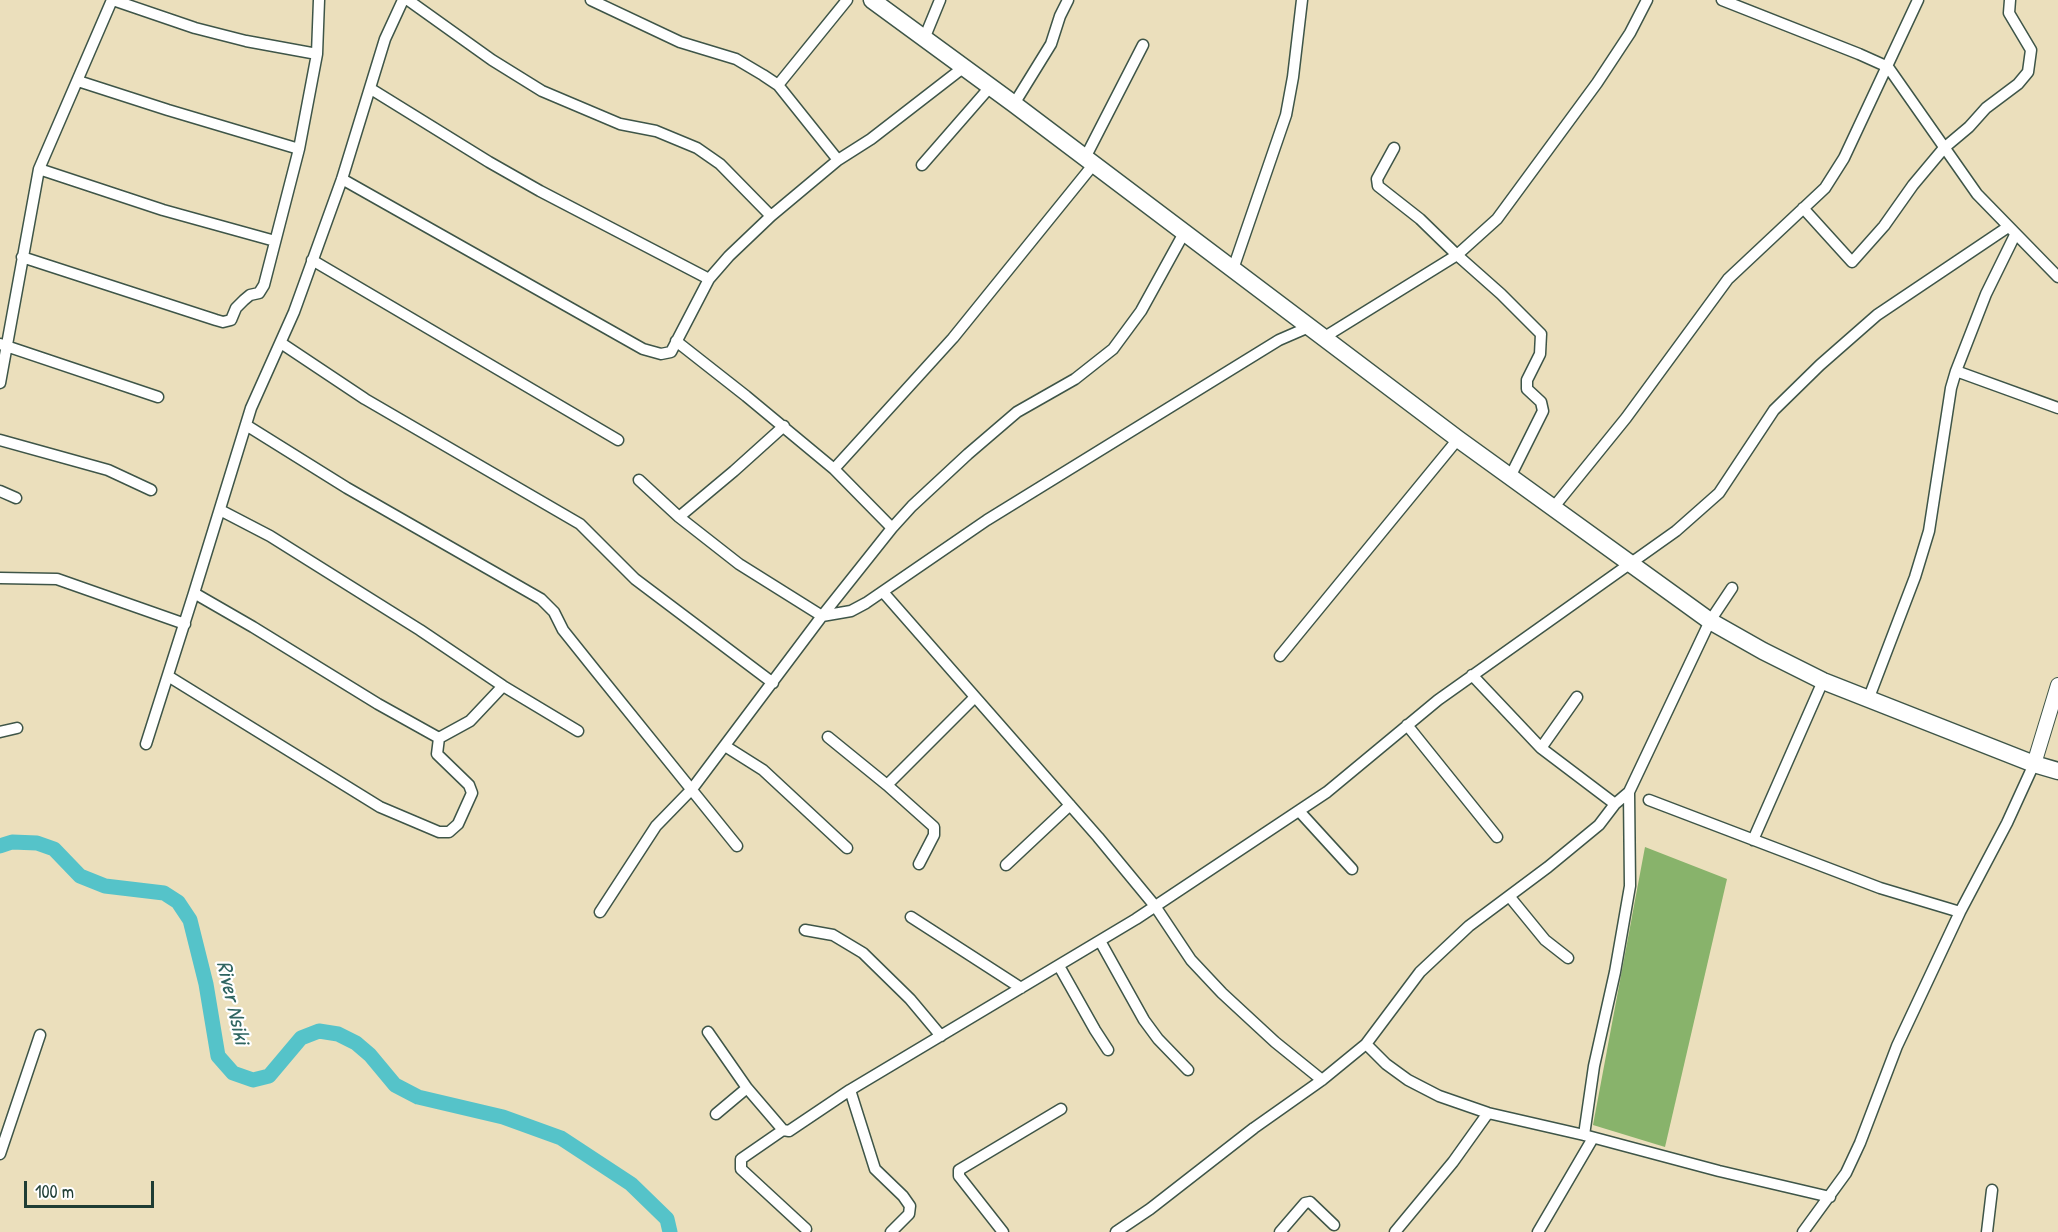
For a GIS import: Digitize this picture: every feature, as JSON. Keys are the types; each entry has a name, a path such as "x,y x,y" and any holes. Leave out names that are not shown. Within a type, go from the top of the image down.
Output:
{"main road":[{"path":"872,0 1014,104 1458,439 1710,621 1823,681 2034,764 2058,771"}],"street":[{"path":"0,383 4,345 39,169 113,0 195,28 236,39 317,54"},
{"path":"22,257 223,322 231,320 236,308 250,295 259,293 264,285 299,149 317,54 318,0"},
{"path":"146,744 251,408 281,343 312,260 342,179 386,39 403,0"},
{"path":"408,0 492,60 543,91 620,124 656,131 697,147 720,164 771,216"},
{"path":"591,0 680,42 736,59 778,85 838,160"},
{"path":"778,85 847,0"},
{"path":"924,39 940,0"},
{"path":"1014,104 1052,44 1060,16 1068,0"},
{"path":"1233,269 1286,115 1302,0"},
{"path":"1323,338 1457,255 1497,219 1597,83 1630,33 1647,0"},
{"path":"1722,0 1888,67 1977,194 2058,277"},
{"path":"1553,508 1626,418 1728,279 1825,188 1844,158 1918,0"},
{"path":"1803,208 1852,262 1884,226 1913,185 1944,148 1969,127 1986,108 2018,84 2028,72 2031,50 2009,13 2010,0"},
{"path":"834,469 953,338 1089,161 1143,45"},
{"path":"342,179 643,349 661,354 671,352 709,279 729,256 771,216 838,160 871,139 964,67"},
{"path":"78,81 168,111 299,149"},
{"path":"922,165 990,87"},
{"path":"371,89 540,191 709,279"},
{"path":"1394,148 1377,179 1378,186 1420,219 1502,294 1541,334 1540,354 1527,380 1527,389 1541,402 1543,411 1510,477"},
{"path":"39,169 163,210 275,242"},
{"path":"1868,700 1915,577 1929,531 1951,388 1956,371 2012,231"},
{"path":"708,1032 747,1088 783,1130 789,1131 850,1090 1059,966 1328,792 1407,725 1472,675 1676,531 1719,493 1774,410 1820,365 1877,315 2012,231"},
{"path":"600,912 656,825 692,789 822,616 892,528 944,476 1017,412 1075,379 1113,349 1141,310 1184,232"},
{"path":"312,260 618,440"},
{"path":"639,480 679,517 739,564 822,616 851,611 883,592 987,520 1279,340 1309,327"},
{"path":"676,341 784,426 834,469 892,528"},
{"path":"281,343 365,399 580,524 635,579 773,683"},
{"path":"4,345 158,397"},
{"path":"1956,371 2058,408"},
{"path":"246,425 347,488 541,599 554,612 563,630 737,846"},
{"path":"679,517 784,426"},
{"path":"1280,656 1458,439"},
{"path":"0,440 108,470 151,490"},
{"path":"0,491 16,498"},
{"path":"220,510 297,553 420,630 503,686 578,731"},
{"path":"0,578 57,579 185,624"},
{"path":"1116,1232 1322,1080 1366,1044 1420,972 1469,926 1574,848 1599,825 1629,792 1710,621 1732,588"},
{"path":"883,592 1070,805 1155,906 1191,960 1222,993 1275,1042 1322,1080"},
{"path":"194,594 439,738"},
{"path":"1472,675 1541,748 1616,804"},
{"path":"168,676 380,807 439,832 449,832 458,824 472,793 469,785 437,754 439,738"},
{"path":"1753,840 1823,681"},
{"path":"1805,1231 1846,1173 1860,1143 1896,1046 2034,764 2058,685"},
{"path":"439,738 470,721 503,686"},
{"path":"887,785 975,697"},
{"path":"1541,748 1577,697"},
{"path":"1407,725 1497,837"},
{"path":"0,732 17,728"},
{"path":"828,737 934,826 934,835 919,864"},
{"path":"725,746 763,770 847,848"},
{"path":"1538,1232 1589,1137 1594,1066 1615,972 1630,886 1629,792"},
{"path":"1649,800 1880,888 1960,912"},
{"path":"1006,865 1070,805"},
{"path":"1299,811 1352,869"},
{"path":"1509,896 1545,940 1568,958"},
{"path":"911,917 1021,988"},
{"path":"805,930 833,935 863,953 910,999 941,1036"},
{"path":"1100,940 1144,1020 1158,1039 1188,1070"},
{"path":"1059,966 1108,1050"},
{"path":"0,1154 40,1035"},
{"path":"1366,1044 1386,1064 1408,1080 1439,1096 1488,1113 1719,1172 1830,1197"},
{"path":"716,1114 747,1088"},
{"path":"850,1090 875,1169 910,1206 909,1214 891,1232"},
{"path":"1003,1232 959,1176 958,1170 1062,1109"},
{"path":"1395,1232 1453,1162 1488,1113"},
{"path":"783,1130 741,1159 741,1169 806,1229"},
{"path":"1987,1232 1992,1190"},
{"path":"1280,1232 1305,1203 1310,1202 1334,1225"}],"green space":[{"path":"1645,847 1727,879 1665,1147 1593,1125"}],"waterway":[{"name":"River Nsiki","path":"0,846 12,842 37,843 54,849 80,876 105,886 164,893 178,902 190,920 206,984 218,1056 233,1073 253,1080 269,1076 301,1038 319,1031 338,1034 356,1043 370,1055 395,1085 418,1097 503,1117 561,1138 631,1184 667,1219 670,1232"}]}
